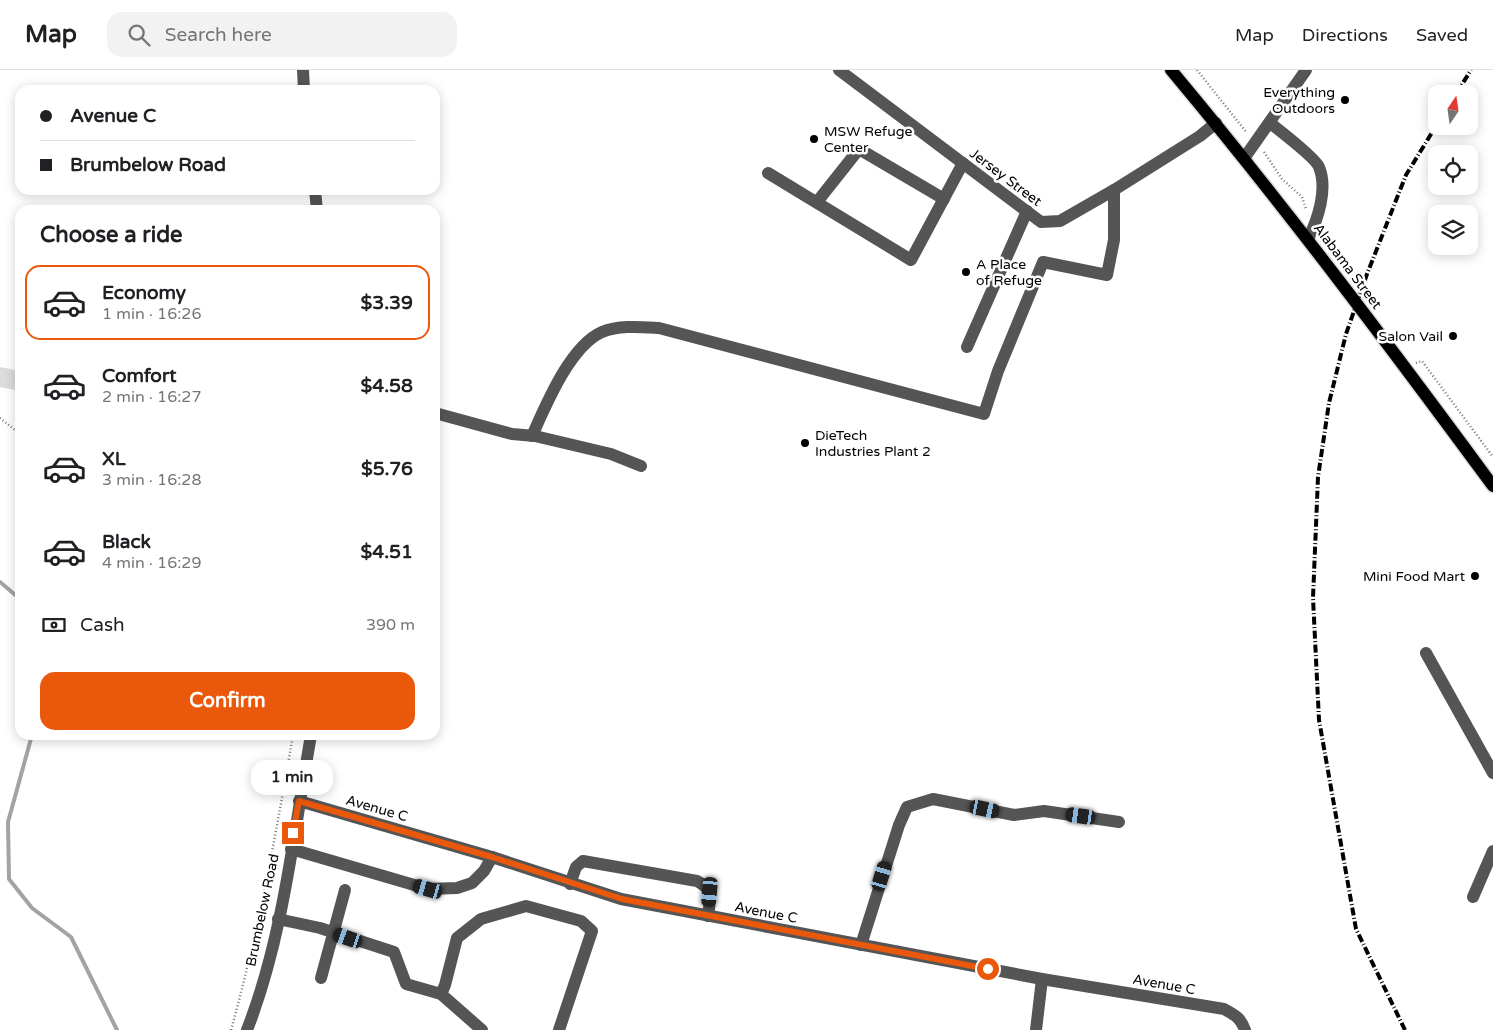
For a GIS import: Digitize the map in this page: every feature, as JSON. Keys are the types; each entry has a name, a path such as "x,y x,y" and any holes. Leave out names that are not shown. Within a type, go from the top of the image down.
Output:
{"main road":[{"name":"Alabama Street","path":"1171,70 1245,157 1493,486"}],"street":[{"path":"303,70 304,85"},
{"name":"Jersey Street","path":"839,70 1042,222 1060,220 1114,190 1200,136 1216,123"},
{"path":"1245,157 1306,70"},
{"path":"1270,123 1319,166 1322,184 1318,220 1308,239"},
{"path":"817,202 859,149 944,199"},
{"path":"768,173 911,260 963,163"},
{"path":"532,436 551,396 581,348 602,332 633,327 659,328 984,414 998,371 1043,262 1107,275 1114,240 1114,190"},
{"path":"967,347 1027,211"},
{"path":"440,415 512,434 532,436 611,454 641,466"},
{"path":"1426,653 1493,773"},
{"name":"Brumbelow Road","path":"247,1030 256,1008 278,918 310,740"},
{"path":"861,945 899,825 907,807 934,800 1014,815 1044,811 1119,822"},
{"name":"Avenue C","path":"299,801 492,857 570,884 622,899 1042,979 1224,1010 1236,1015 1243,1022 1245,1030"},
{"path":"291,849 428,889 457,888 472,883 484,871 492,857"},
{"path":"1473,897 1493,851"},
{"path":"570,884 576,867 583,861 697,882 706,885 710,892 708,916"},
{"path":"320,978 345,890"},
{"path":"441,994 457,938 480,920 526,906 581,921 592,931 559,1030"},
{"path":"278,918 394,952 406,984 441,994 482,1030"},
{"path":"1036,1030 1042,979"}],"path":[{"path":"1405,367 1422,361 1493,457"},
{"path":"0,418 15,430"},
{"path":"231,1030 246,975 274,846 292,740"}],"shaded area":[{"path":"0,367 15,370 15,390 0,387"}],"waterway":[{"path":"0,582 15,595"},
{"path":"31,740 8,822 9,879 32,908 71,937 117,1030"}],"railway":[{"path":"1462,85 1471,70"},
{"path":"1405,1030 1356,929 1319,720 1313,598 1318,477 1329,403 1346,334 1367,274 1406,175 1430,135"}],"place":[{"name":"Everything Outdoors","path":"1345,100"},
{"name":"MSW Refuge Center","path":"814,139"},
{"name":"A Place of Refuge","path":"966,272"},
{"name":"Salon Vail","path":"1453,336"},
{"name":"DieTech Industries Plant 2","path":"805,443"},
{"name":"Mini Food Mart","path":"1475,576"}],"route":[{"path":"293,833 299,801 492,857 570,884 622,899 988,969"}]}
